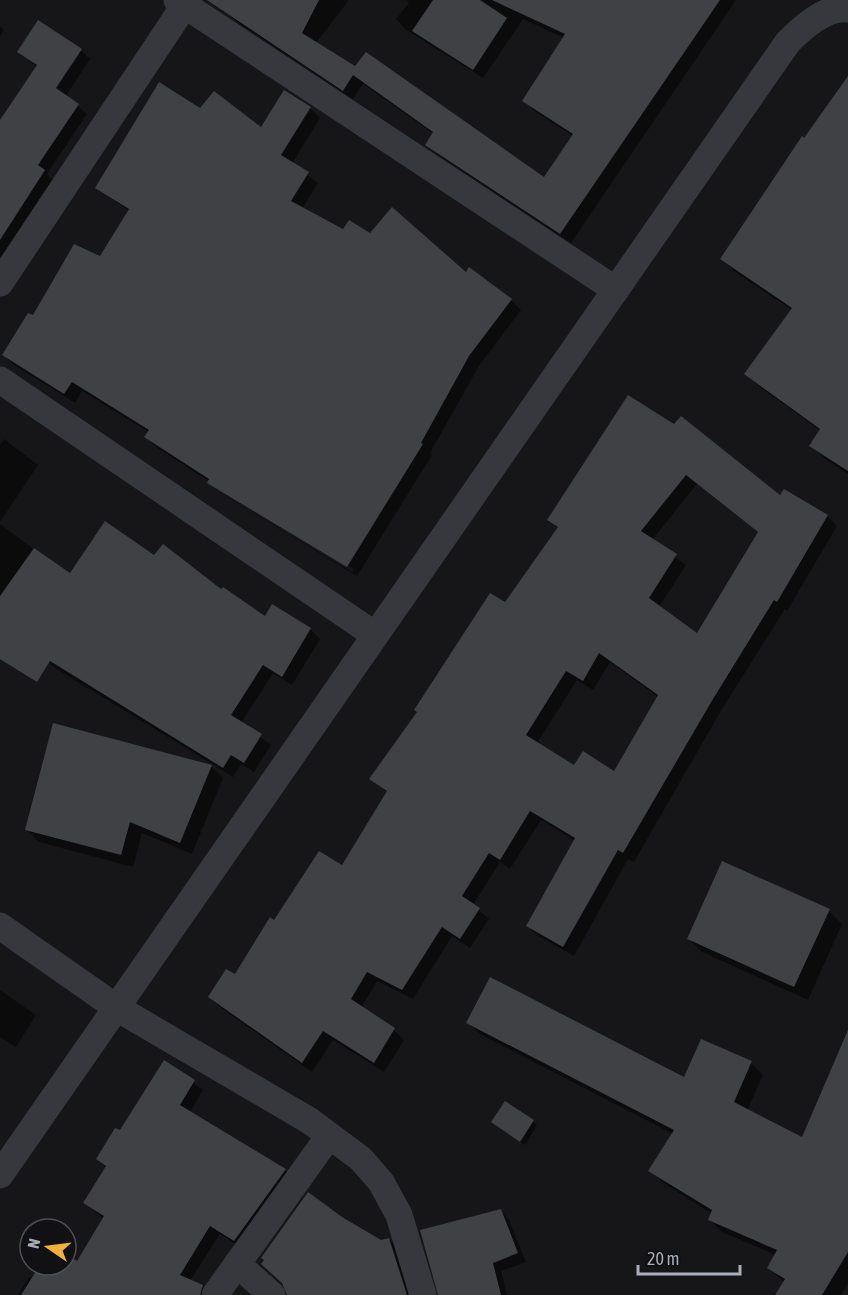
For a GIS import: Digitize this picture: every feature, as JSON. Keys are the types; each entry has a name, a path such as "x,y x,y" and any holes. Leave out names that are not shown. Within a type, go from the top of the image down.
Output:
{"street":[{"path":"0,283 184,2 616,290"},
{"path":"0,1175 788,42 806,24 840,8 848,9"},
{"path":"0,380 375,634"},
{"path":"0,927 117,1008 310,1121 361,1159 381,1182 399,1215 423,1295"},
{"path":"214,1295 329,1136"},
{"path":"237,1264 272,1295"}],"building":[{"path":"207,0 319,0 302,33 355,66 366,52 544,177 573,134 522,101 565,34 492,0 720,0 560,234 425,145 433,132 353,75 343,91"},
{"path":"433,0 480,0 507,18 473,70 412,31"},
{"path":"38,20 82,49 56,88 79,104 38,165 45,170 0,240 0,120 37,65 17,52"},
{"path":"848,76 848,471 809,446 820,429 744,374 792,308 720,259 802,136 804,138"},
{"path":"159,82 200,108 214,91 261,127 284,90 311,107 281,155 309,172 291,201 343,229 349,220 370,233 392,207 466,272 469,267 512,299 469,356 421,443 423,444 347,567 207,483 209,479 144,437 149,430 72,382 64,394 2,355 28,313 33,315 74,244 100,256 129,209 95,188"},
{"path":"628,395 674,424 681,416 780,495 784,489 828,515 777,602 774,600 713,699 623,853 618,850 563,947 526,926 575,838 530,811 500,860 489,853 462,896 480,908 460,939 442,927 402,990 367,972 351,999 395,1028 374,1063 323,1031 302,1063 208,997 226,969 235,974 270,917 274,920 319,851 342,865 387,791 369,779 417,712 414,710 490,593 505,602 558,527 547,520","holes":["686,475 758,532 697,633 649,598 677,554 641,531","599,653 658,695 614,771 583,751 574,765 526,735 566,671 583,681"]},
{"path":"105,521 154,555 163,544 221,589 223,587 265,616 272,604 311,628 282,677 263,665 231,715 262,734 244,763 231,755 223,768 50,661 37,682 0,659 0,596 34,548 70,573"},
{"path":"53,723 212,765 180,843 130,822 121,855 25,830"},
{"path":"722,861 830,909 794,987 687,939"},
{"path":"490,977 684,1077 701,1039 752,1061 734,1102 802,1137 848,1030 848,1252 822,1295 775,1295 785,1279 767,1268 777,1250 708,1220 712,1210 648,1171 674,1130 466,1023"},
{"path":"164,1060 195,1080 180,1105 286,1169 234,1241 210,1226 180,1275 203,1285 200,1295 21,1295 32,1277 78,1277 78,1259 104,1216 83,1203 106,1166 96,1159 115,1128 120,1130"},
{"path":"505,1101 534,1120 520,1142 491,1122"},
{"path":"308,1192 342,1217 381,1240 389,1238 407,1295 287,1295 282,1283 261,1264 264,1260 261,1258"},
{"path":"501,1209 518,1253 493,1263 501,1295 438,1295 420,1230"}]}
